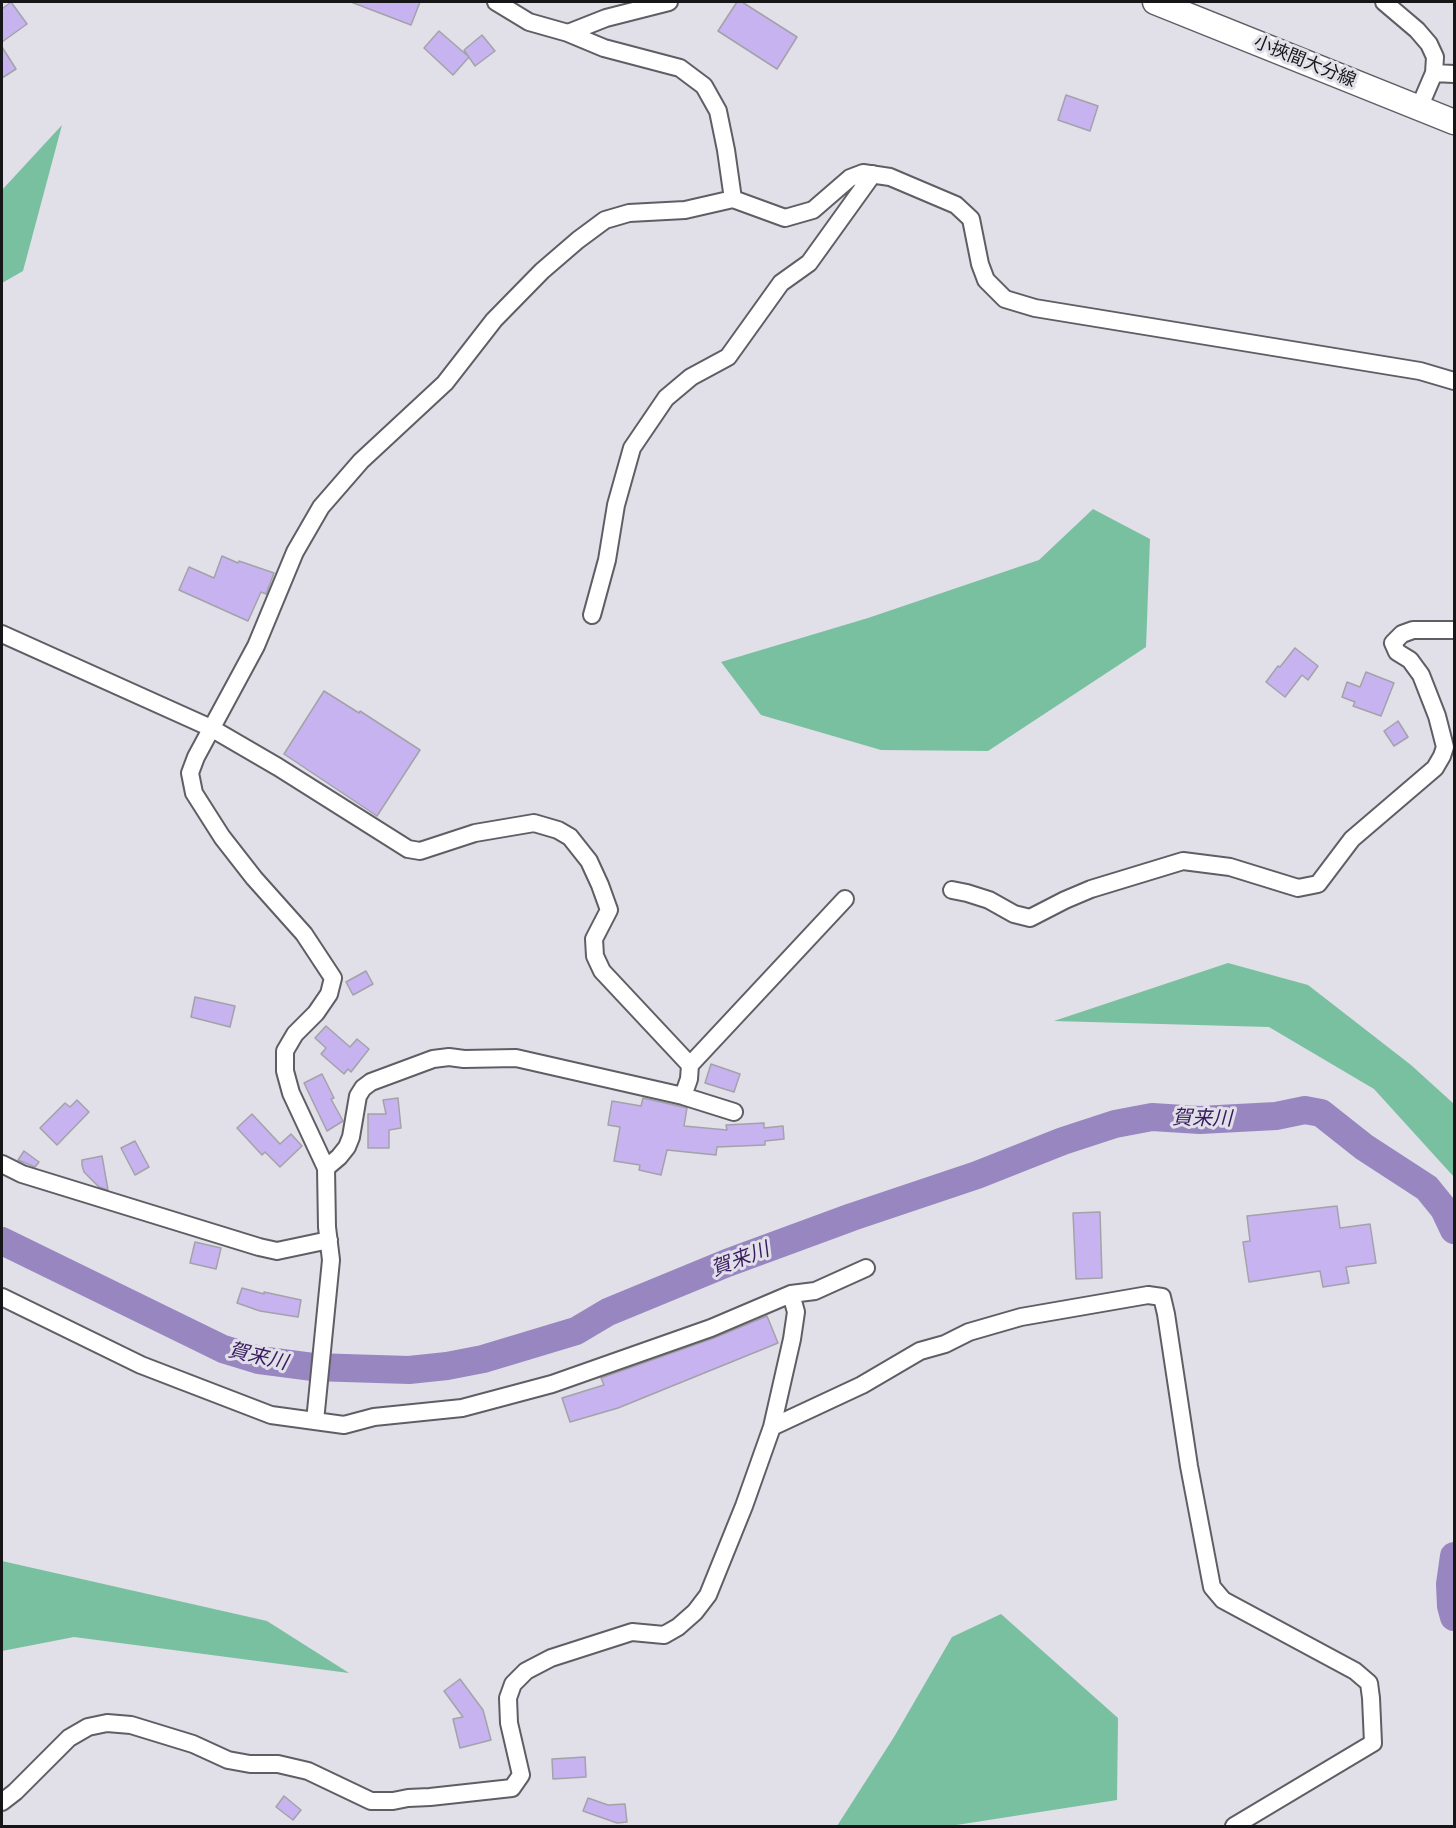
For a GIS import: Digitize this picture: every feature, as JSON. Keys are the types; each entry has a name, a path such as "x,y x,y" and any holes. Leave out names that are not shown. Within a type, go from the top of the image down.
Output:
{"main road":[{"name":"小挾間大分線","path":"1155,2 1455,122"}],"street":[{"path":"496,2 529,22 568,33 603,48 680,68 704,86 718,111 733,200"},
{"path":"568,33 606,18 669,2"},
{"path":"1384,2 1417,30 1429,44 1435,57 1434,73 1419,108"},
{"path":"1434,73 1455,74"},
{"path":"315,1421 325,1340 331,1260 326,1168 308,1125 291,1093 285,1071 285,1051 295,1034 316,1013 329,994 333,978 304,934 254,878 222,837 194,793 190,773 256,646 295,552 321,507 361,461 445,383 494,320 542,271 605,220 629,213 685,210 733,200 785,219 813,210 850,178 863,172 890,177 956,205 971,219 980,264 986,280 1005,299 1035,308 1420,371 1455,381"},
{"path":"592,615 607,560 616,505 632,448 666,398 691,377 728,357 781,283 809,263 873,174"},
{"path":"952,890 988,900 1014,914 1030,918 1091,890 1183,861 1230,867 1298,888 1318,884 1352,839 1435,768 1442,756 1445,747 1425,684 1410,660 1397,652 1393,644 1402,634 1413,630 1455,630"},
{"path":"2,634 212,728 408,849 420,851 475,833 534,823 558,830 570,837 589,861 609,910 594,939 595,956 602,971 690,1065"},
{"path":"683,1096 689,1079 690,1065 845,899"},
{"path":"326,1168 347,1147 351,1137 358,1096 363,1088 371,1082 433,1059 449,1057 516,1058 683,1096 734,1112"},
{"path":"2,1164 22,1174 259,1247 277,1251 329,1240"},
{"path":"2,1297 141,1365 271,1415 344,1425 374,1417 462,1408 552,1384 711,1328 791,1294 815,1291 866,1268"},
{"path":"2,1802 69,1738 88,1727 107,1723 131,1725 152,1731 193,1744 228,1760 250,1764 278,1764 308,1771 371,1801 393,1801 512,1788 521,1775 509,1723 508,1698 513,1684 526,1671 551,1658 632,1632 664,1635 695,1612 708,1595 772,1427 792,1339 795,1312 791,1294"},
{"path":"772,1427 862,1385 920,1351 945,1344 969,1332 1021,1317 1148,1295 1162,1297 1189,1466 1212,1587 1223,1600 1355,1671 1369,1683 1373,1743 1234,1827"}],"green space":[{"path":"62,125 23,271 2,283 2,190"},
{"path":"1093,509 1150,539 1146,647 988,751 881,750 761,715 721,662 868,618 1039,560"},
{"path":"1228,963 1308,985 1411,1065 1454,1104 1454,1177 1374,1089 1269,1027 1054,1021"},
{"path":"2,1561 267,1621 349,1673 74,1637 2,1651"},
{"path":"1001,1614 1118,1718 1117,1800 950,1826 837,1826 894,1737 952,1637"}],"building":[{"path":"11,2 27,24 2,42 2,9"},
{"path":"351,2 420,2 411,25"},
{"path":"737,2 742,2 797,37 777,69 718,31"},
{"path":"439,31 469,57 453,75 424,48"},
{"path":"482,35 495,51 475,66 464,50"},
{"path":"2,47 16,69 2,78"},
{"path":"1066,95 1098,106 1090,131 1058,120"},
{"path":"222,556 274,573 266,594 261,592 248,621 179,590 189,567 214,578"},
{"path":"1295,648 1318,666 1308,680 1302,675 1285,697 1266,682"},
{"path":"1366,672 1394,683 1381,716 1353,706 1355,702 1342,697 1347,682 1360,687"},
{"path":"324,691 359,713 360,711 420,750 377,816 284,754"},
{"path":"1398,721 1408,737 1394,746 1384,731"},
{"path":"366,971 373,984 353,995 346,982"},
{"path":"195,997 235,1006 230,1027 191,1017"},
{"path":"326,1026 350,1047 357,1039 369,1049 351,1072 348,1069 344,1074 321,1054 326,1048 315,1038"},
{"path":"711,1064 740,1074 734,1092 705,1083"},
{"path":"322,1074 334,1098 331,1099 343,1121 327,1131 304,1083"},
{"path":"398,1098 401,1128 389,1130 389,1148 368,1148 368,1114 386,1114 383,1100"},
{"path":"643,1098 687,1108 684,1126 727,1130 726,1125 764,1123 764,1128 783,1126 784,1139 765,1141 765,1145 717,1147 716,1155 667,1150 661,1175 639,1170 640,1165 614,1161 620,1127 608,1125 612,1101 641,1106"},
{"path":"77,1100 89,1112 57,1145 40,1128 65,1103 70,1107"},
{"path":"252,1114 280,1144 291,1134 302,1146 280,1167 265,1152 262,1155 237,1128"},
{"path":"135,1141 149,1167 135,1175 121,1148"},
{"path":"24,1151 39,1162 35,1167 18,1160"},
{"path":"102,1156 108,1190 99,1187 84,1172 82,1165 82,1160"},
{"path":"1337,1206 1340,1228 1370,1224 1376,1263 1346,1267 1349,1283 1323,1287 1320,1271 1249,1282 1243,1242 1250,1241 1247,1216"},
{"path":"1100,1212 1102,1278 1076,1279 1073,1213"},
{"path":"195,1242 221,1248 216,1269 190,1263"},
{"path":"242,1288 301,1300 298,1317 260,1311 237,1303"},
{"path":"767,1316 778,1343 618,1408 570,1422 562,1398 604,1385 601,1378 714,1338"},
{"path":"460,1679 483,1710 491,1740 460,1748 453,1719 463,1717 444,1691"},
{"path":"585,1757 586,1777 553,1779 552,1759"},
{"path":"284,1796 301,1810 293,1820 276,1807"},
{"path":"588,1798 608,1805 625,1804 627,1822 617,1823 583,1811"}],"waterway":[{"name":"賀来川","path":"2,1241 223,1349 259,1360 313,1367 409,1370 483,1359 576,1331 608,1312 727,1263 852,1217 977,1175 1063,1141 1115,1124 1152,1117 1200,1120 1276,1116 1305,1110 1321,1113 1364,1147 1427,1188 1444,1209 1454,1230"},
{"name":"賀来川","path":"1454,1556 1450,1584 1454,1617"}]}
